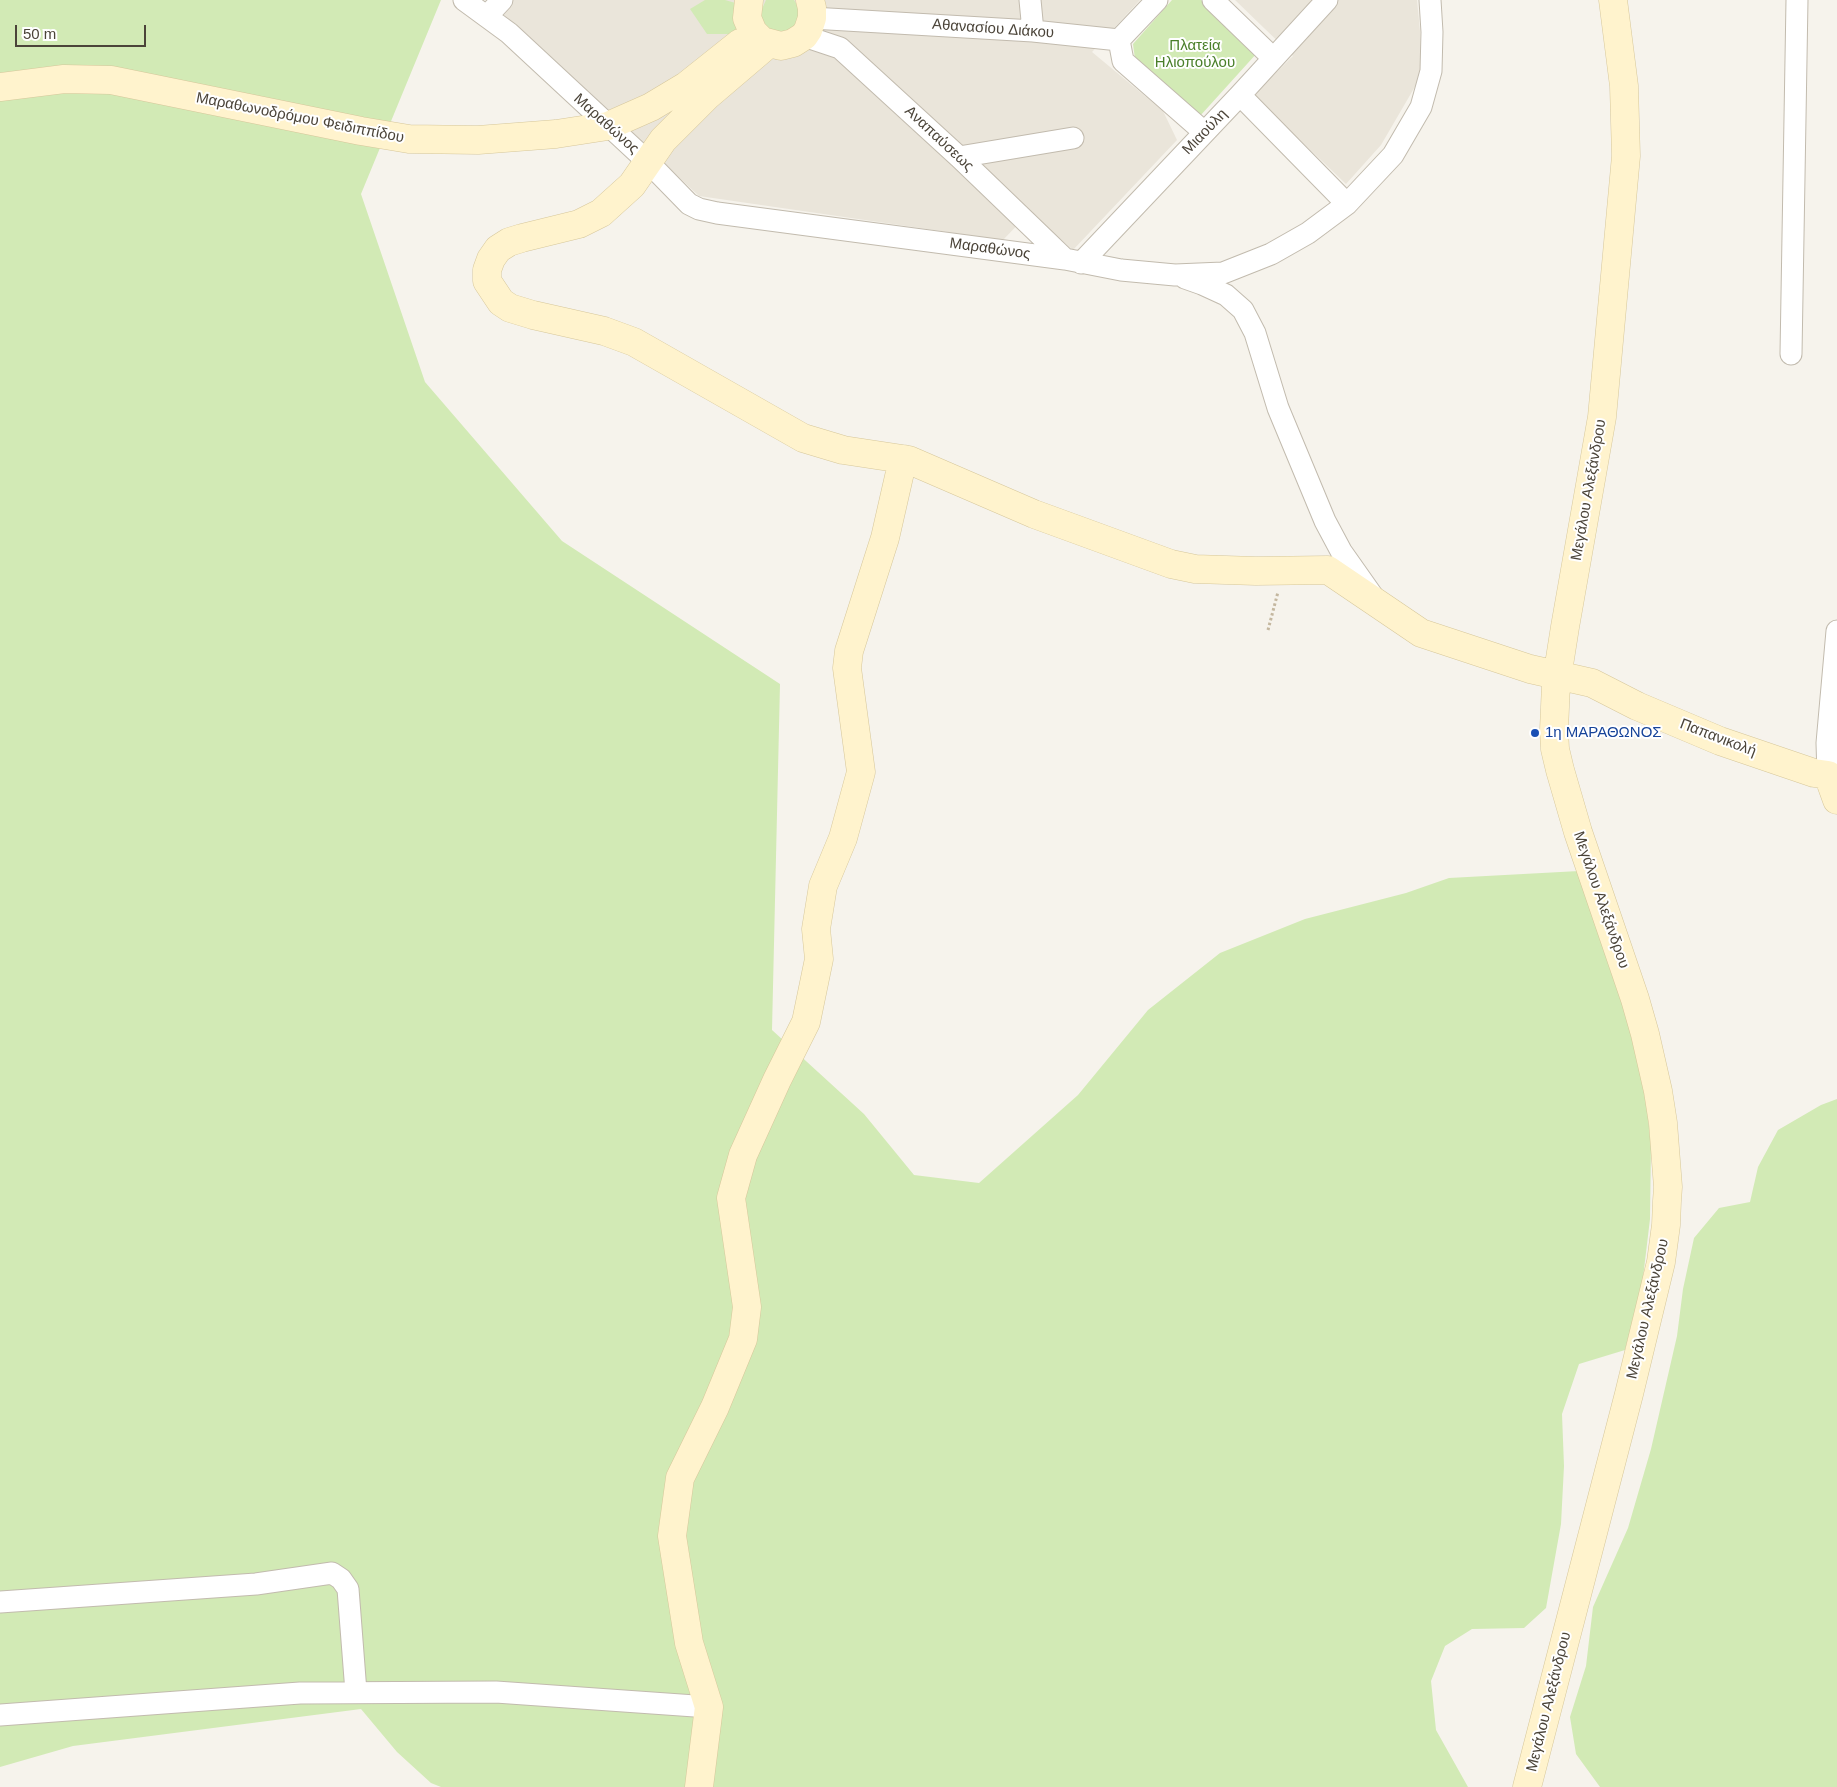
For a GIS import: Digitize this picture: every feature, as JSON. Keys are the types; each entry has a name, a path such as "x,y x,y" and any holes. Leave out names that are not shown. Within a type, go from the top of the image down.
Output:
{"street":[{"name":"Μαραθώνος","path":"464,0 508,33 648,162 690,204 699,209 1073,261 1121,270 1175,275 1223,273 1271,254 1308,233 1346,204 1393,155 1421,107 1430,71 1432,32 1430,0"},
{"path":"487,16 502,0"},
{"path":"749,0 747,18 760,38 781,46 793,43 809,18"},
{"path":"1030,0 1033,31"},
{"path":"1157,0 1119,40 1123,61 1204,132"},
{"path":"1213,0 1273,58"},
{"name":"Μιαούλη","path":"1073,261 1204,132 1327,0"},
{"name":"Μεγάλου Αλεξάνδρου","path":"1527,1787 1629,1394 1661,1262 1666,1225 1668,1186 1663,1123 1645,1034 1635,999 1578,832 1555,749 1554,730 1558,674 1602,417 1626,156 1624,86 1613,0"},
{"path":"1791,354 1796,0"},
{"name":"Αθανασίου Διάκου","path":"809,18 1033,31 1119,40"},
{"name":"Αναπαύσεως","path":"809,18 1073,261"},
{"path":"840,48 849,20"},
{"path":"648,162 663,140 707,96 760,38"},
{"name":"Μαραθωνοδρόμου Φειδιππίδου","path":"0,87 64,79 111,80 409,139 478,140 556,134 608,126 652,107 760,38"},
{"path":"1240,95 1346,204"},
{"path":"959,157 1073,138"},
{"name":"Παπανικολή","path":"648,162 623,195 593,219 509,242 498,249 491,259 487,270 487,281 500,302 510,308 533,315 604,331 634,342 803,438 843,450 910,460 1034,514 1171,564 1195,569 1328,570 1421,633 1530,669 1592,683 1637,706 1720,741 1814,773 1832,787"},
{"path":"1175,275 1226,295 1243,310 1255,333 1278,408 1325,521 1341,551 1379,606"},
{"path":"699,1787 708,1707 689,1643 672,1536 680,1478 743,1339 747,1307 732,1198 743,1155 776,1080 806,1022 819,959 816,929 823,886 843,838 861,772 847,668 848,651 885,538 903,459"},
{"path":"1832,787 1827,743 1837,631"},
{"path":"0,1602 256,1584 332,1573 341,1579 348,1589 356,1692"},
{"path":"0,1715 300,1692 496,1692 708,1707"}],"path":[{"path":"1268,630 1284,571"}],"shaded area":[{"path":"488,0 1140,0 1092,52 1163,111 1177,140 1073,250 1030,212 1003,240 699,196"},
{"path":"1235,0 1417,0 1420,31 1420,78 1381,145 1346,184 1253,95 1293,56"}],"green space":[{"path":"0,0 441,0 361,194 425,382 562,541 780,684 772,1030 864,1114 914,1175 979,1183 1078,1095 1148,1010 1220,953 1305,919 1406,893 1449,878 1579,871 1626,1002 1644,1077 1651,1146 1650,1219 1642,1286 1625,1350 1579,1364 1562,1414 1564,1466 1561,1524 1546,1608 1524,1628 1472,1629 1445,1646 1431,1681 1436,1730 1468,1787 441,1787 431,1783 397,1752 361,1709 73,1746 0,1767"},
{"path":"705,0 725,0 739,4 740,26 731,34 707,34 690,9"},
{"path":"766,0 794,0 800,14 795,26 790,30 778,33 767,28 761,17 761,11"},
{"name":"Πλατεία Ηλιοπούλου","path":"1172,0 1201,0 1257,53 1200,116 1135,59 1133,44"},
{"path":"1837,1099 1837,1787 1600,1787 1576,1754 1570,1717 1586,1666 1593,1607 1628,1528 1651,1449 1677,1336 1683,1289 1694,1238 1719,1208 1750,1202 1758,1167 1778,1130 1821,1105"}],"place":[{"name":"1η ΜΑΡΑΘΩΝΟΣ","path":"1535,733"}]}
